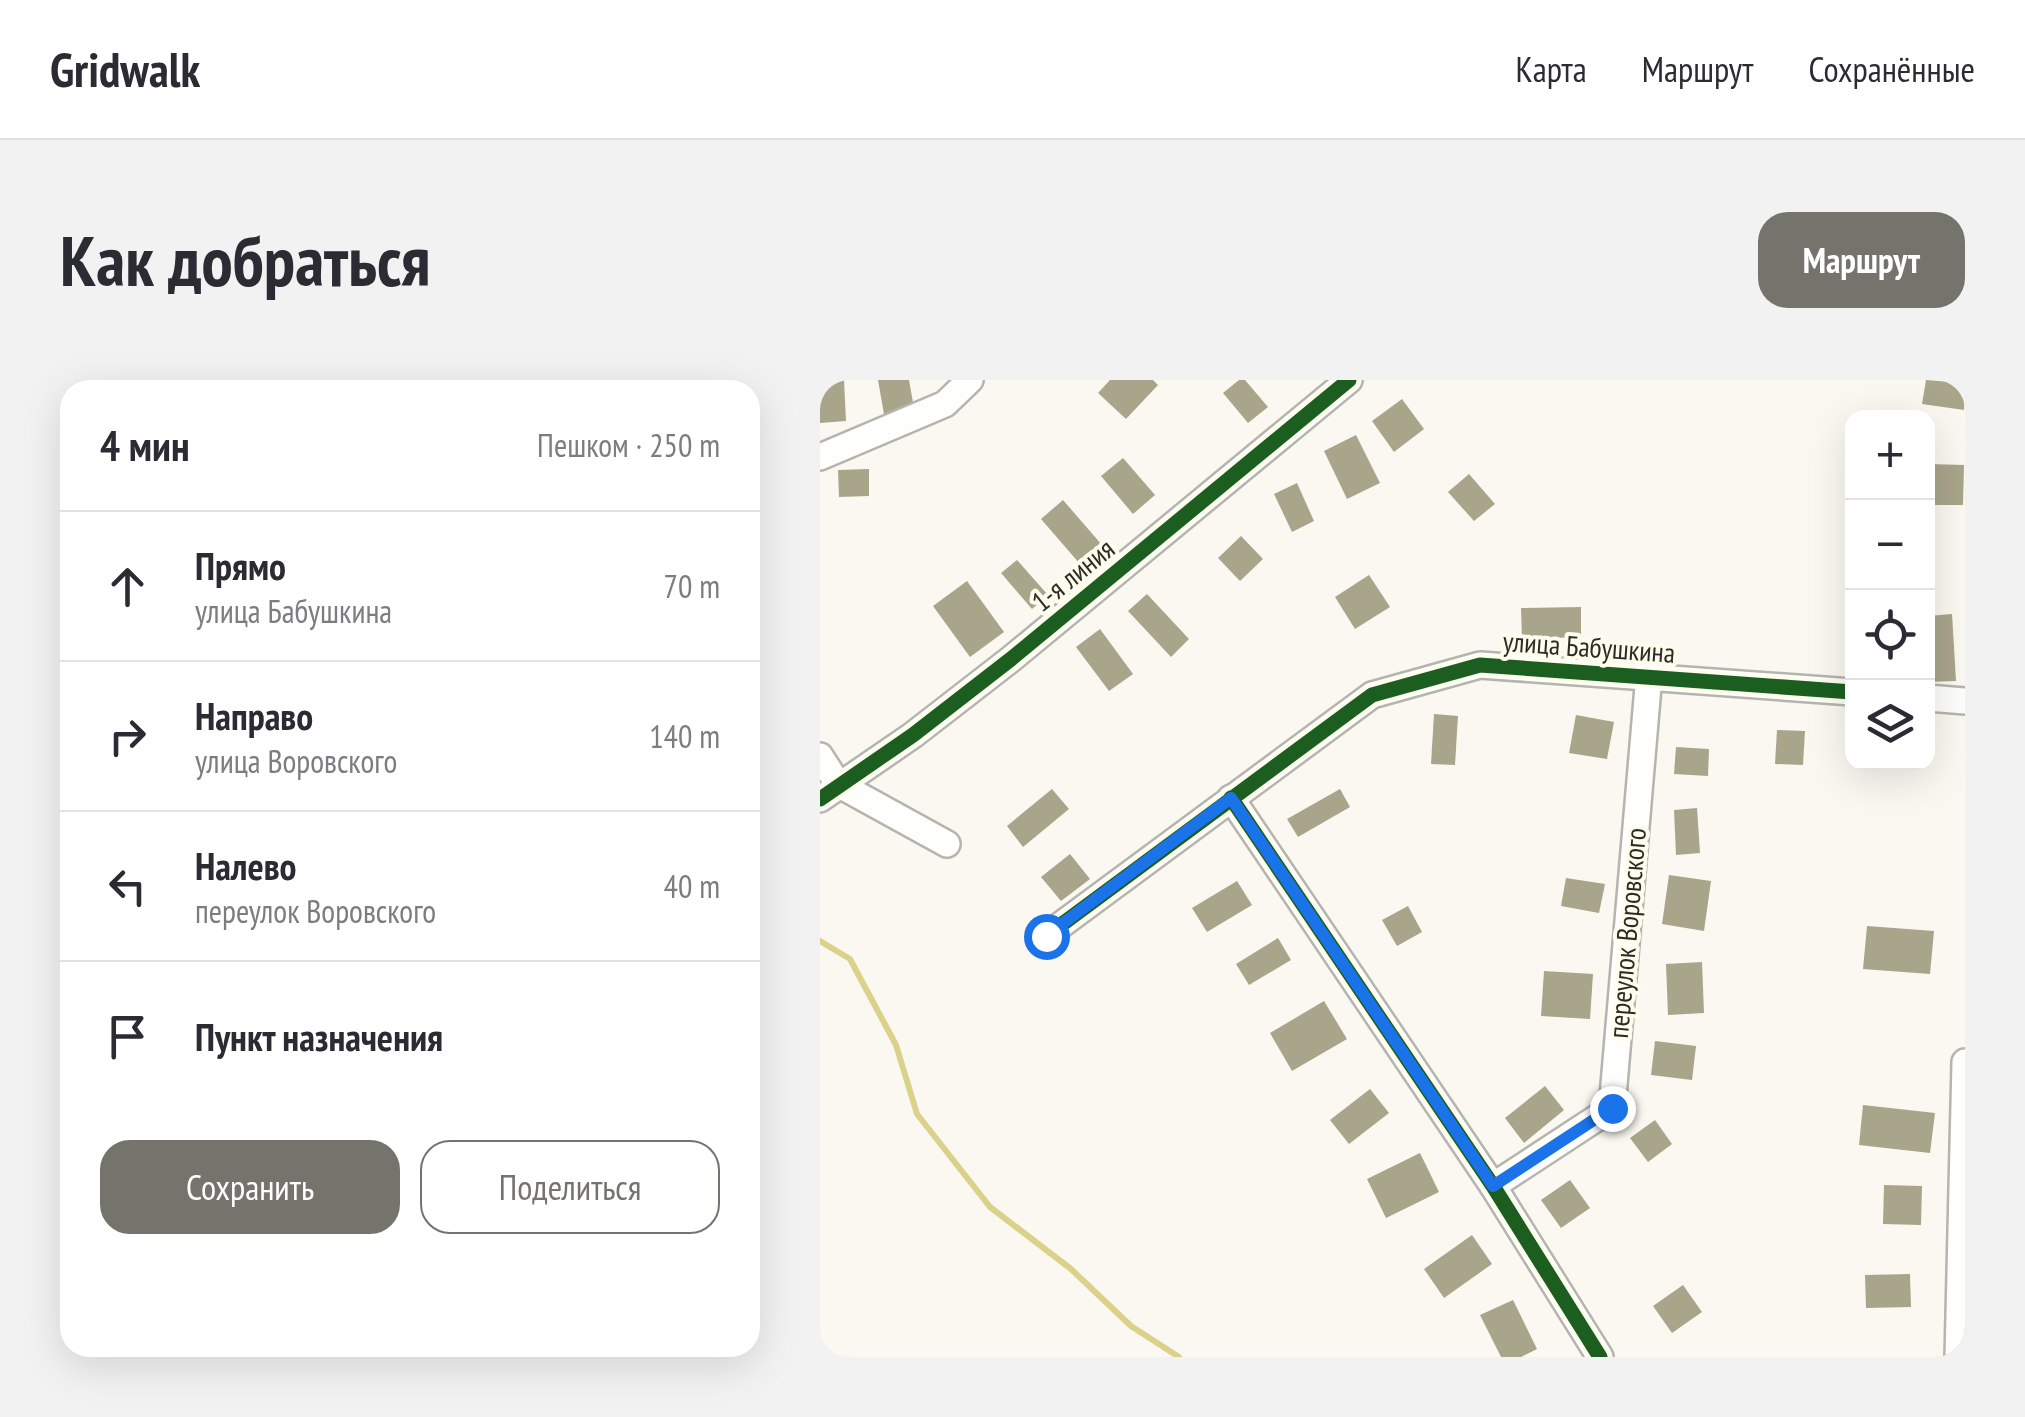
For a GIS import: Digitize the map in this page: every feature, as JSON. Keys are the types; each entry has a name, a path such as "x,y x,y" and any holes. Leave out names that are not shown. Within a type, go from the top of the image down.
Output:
{"street":[{"path":"820,456 944,404 970,380"},
{"name":"1-я линия","path":"829,791 913,735 1011,658 1349,380"},
{"name":"улица Бабушкина","path":"1046,936 1372,695 1480,665 1845,691"},
{"name":"переулок Воровского","path":"1493,1186 1612,1108 1649,675"},
{"path":"1935,699 1965,702"},
{"path":"820,756 829,791 948,844"},
{"path":"1231,798 1493,1186 1600,1357"},
{"path":"1958,1357 1965,1062"}],"building":[{"path":"820,380 844,380 846,421 820,423"},
{"path":"878,380 909,380 915,414 885,420"},
{"path":"1110,380 1153,380 1158,385 1126,419 1098,393"},
{"path":"1239,380 1245,380 1268,407 1248,423 1223,393"},
{"path":"1926,380 1965,383 1964,410 1922,404"},
{"path":"1402,399 1424,429 1394,452 1372,421"},
{"path":"1356,435 1380,483 1347,499 1324,451"},
{"path":"1123,458 1155,495 1133,514 1101,476"},
{"path":"1935,464 1964,465 1963,505 1935,505"},
{"path":"869,469 869,496 839,497 838,470"},
{"path":"1469,474 1495,504 1474,521 1448,492"},
{"path":"1297,483 1314,521 1292,532 1274,494"},
{"path":"1063,500 1102,545 1080,564 1041,519"},
{"path":"1241,536 1263,559 1240,581 1218,558"},
{"path":"1017,560 1048,595 1032,609 1001,573"},
{"path":"1369,575 1390,607 1355,629 1335,597"},
{"path":"967,581 1004,632 970,657 933,606"},
{"path":"1147,594 1189,639 1171,657 1128,611"},
{"path":"1581,607 1581,637 1522,639 1521,608"},
{"path":"1952,614 1956,681 1935,682 1935,615"},
{"path":"1100,629 1133,674 1109,691 1076,647"},
{"path":"1434,714 1458,716 1455,765 1431,764"},
{"path":"1576,715 1614,722 1607,759 1569,753"},
{"path":"1777,730 1805,731 1803,765 1775,764"},
{"path":"1676,747 1709,749 1708,776 1674,774"},
{"path":"1052,789 1069,809 1023,847 1007,826"},
{"path":"1340,789 1350,807 1298,837 1287,819"},
{"path":"1697,808 1700,853 1676,855 1674,810"},
{"path":"1070,854 1090,879 1061,901 1041,877"},
{"path":"1669,875 1711,881 1704,931 1662,924"},
{"path":"1566,878 1605,884 1599,913 1561,906"},
{"path":"1237,881 1252,905 1207,932 1192,908"},
{"path":"1408,906 1422,932 1397,946 1382,920"},
{"path":"1867,926 1934,931 1930,974 1863,969"},
{"path":"1278,938 1291,960 1249,985 1236,964"},
{"path":"1702,962 1704,1013 1668,1015 1666,964"},
{"path":"1544,971 1593,974 1590,1019 1541,1016"},
{"path":"1324,1001 1347,1039 1292,1071 1270,1033"},
{"path":"1655,1041 1696,1046 1692,1080 1651,1075"},
{"path":"1545,1086 1564,1110 1524,1143 1505,1118"},
{"path":"1370,1089 1389,1113 1349,1144 1330,1120"},
{"path":"1863,1105 1935,1113 1930,1153 1859,1145"},
{"path":"1655,1120 1672,1144 1648,1162 1630,1138"},
{"path":"1420,1153 1439,1192 1386,1218 1367,1179"},
{"path":"1570,1180 1590,1208 1561,1228 1541,1200"},
{"path":"1884,1185 1922,1186 1921,1225 1883,1224"},
{"path":"1472,1235 1492,1264 1444,1298 1424,1269"},
{"path":"1910,1274 1911,1307 1866,1308 1865,1275"},
{"path":"1683,1285 1702,1312 1672,1333 1653,1306"},
{"path":"1513,1300 1537,1349 1521,1357 1501,1357 1480,1315"}],"waterway":[{"path":"820,941 850,959 896,1045 917,1114 990,1207 1071,1269 1131,1326 1179,1357"}],"cycle path":[{"path":"820,799 913,735 1011,659 1349,380"},
{"path":"1046,936 1372,695 1480,665 1845,691"},
{"path":"1231,798 1493,1186 1600,1357"}],"route":[{"path":"1046,936 1231,798 1493,1186 1612,1108"}]}
